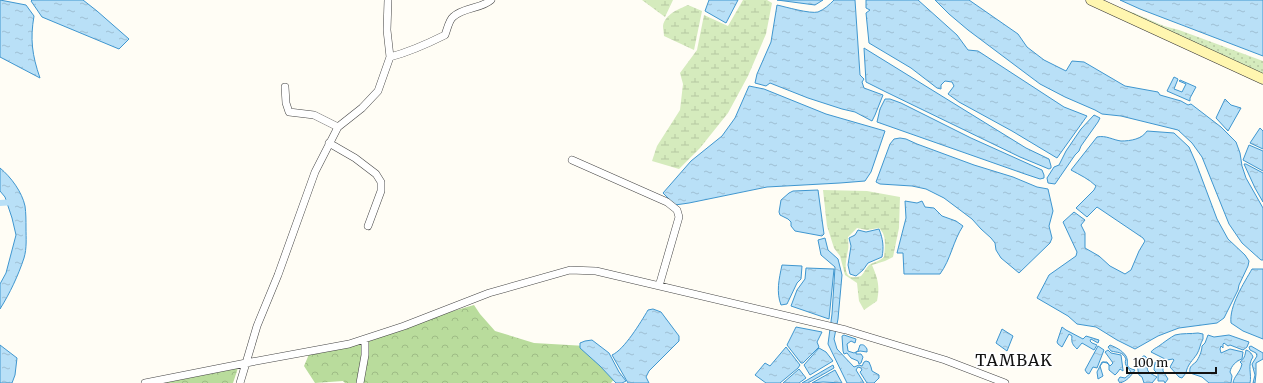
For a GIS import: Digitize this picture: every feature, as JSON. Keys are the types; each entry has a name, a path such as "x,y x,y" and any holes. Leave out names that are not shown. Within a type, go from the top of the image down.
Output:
{"main road":[{"path":"1091,0 1263,79"}],"street":[{"path":"240,383 257,326 278,275 315,172 338,127 362,108 378,91 390,57 387,30 388,0"},
{"path":"390,57 429,43 446,34 452,17 463,11 492,0"},
{"path":"285,87 286,103 289,112 314,115 338,127"},
{"path":"329,143 355,158 376,174 381,182 381,191 368,226"},
{"path":"572,160 667,202 677,210 679,217 659,286"},
{"path":"145,383 349,344 404,326 489,293 570,270 596,271 846,330 945,360 1005,383"},
{"path":"360,383 365,355 365,339"}],"green space":[{"path":"642,0 673,0 665,17"},
{"path":"743,0 767,0 772,3 766,34 748,76 728,113 700,148 679,169 652,161 657,146 680,110 683,84 680,73 697,50 704,15 728,26"},
{"path":"1108,4 1164,26 1179,30 1263,61 1263,76"},
{"path":"688,5 702,11 694,50 664,36 663,26 666,18 673,12"},
{"path":"823,190 867,191 900,197 899,228 893,257 872,265 878,283 877,301 864,310 859,301 857,283 845,275 840,256 834,248 827,226","holes":["857,228 867,230 879,228 882,231 885,241 884,257 881,260 869,265 861,276 850,276 847,274 846,270 848,237"]},
{"path":"474,305 495,331 534,343 586,346 615,378 611,383 345,383 343,381 315,383 304,366 310,352"},
{"path":"238,368 233,383 152,383"}],"water":[{"path":"0,0 26,5 34,16 32,47 40,78 0,57"},
{"path":"83,0 129,39 119,49 42,17 31,1"},
{"path":"709,0 738,0 726,23 705,11"},
{"path":"777,0 823,0 815,5"},
{"path":"834,0 855,0 860,75 864,79 862,82 864,88 883,95 872,121 855,112 808,98 770,83 766,86 755,83 757,74 771,42 777,5 804,11 818,12 823,10"},
{"path":"866,0 918,0 957,35 968,50 978,51 1064,107 1087,116 1057,158 959,102 948,94 954,86 952,82 945,81 941,85 941,89 937,88 911,68 869,43 866,13 870,10 866,8"},
{"path":"935,0 969,0 1018,34 1027,47 1044,60 1066,71 1072,61 1084,62 1125,86 1158,92 1160,95 1181,101 1188,105 1191,104 1221,127 1236,142 1246,178 1263,208 1263,260 1261,260 1242,243 1229,224 1202,157 1192,143 1178,130 1121,116 1102,114 1040,84 968,30"},
{"path":"1120,0 1263,0 1263,56 1140,9"},
{"path":"864,48 1026,148 1049,159 1051,168 1049,169 1020,157 866,82"},
{"path":"1174,77 1178,79 1174,89 1182,92 1186,84 1179,81 1180,80 1196,87 1190,101 1167,91"},
{"path":"749,86 764,89 826,114 885,131 871,172 865,181 767,187 675,205 663,193 691,161 722,136 735,118"},
{"path":"885,99 890,99 901,103 971,138 1042,170 1044,178 1040,179 1025,174 877,122 880,109"},
{"path":"1225,99 1231,105 1241,108 1228,131 1216,118"},
{"path":"1094,115 1100,118 1079,151 1055,184 1048,183 1047,178 1054,167 1059,165 1066,151 1081,129"},
{"path":"1260,128 1263,131 1263,149 1250,143"},
{"path":"1147,131 1174,133 1189,147 1217,219 1228,239 1245,255 1249,261 1238,290 1224,318 1217,323 1179,328 1158,336 1135,349 1096,327 1077,324 1068,316 1037,298 1049,275 1076,256 1077,252 1063,222 1074,212 1085,220 1081,225 1085,233 1085,248 1099,256 1110,266 1125,274 1131,270 1145,241 1143,238 1097,207 1087,217 1076,208 1094,190 1096,186 1071,170 1097,137 1129,141 1139,138"},
{"path":"900,138 974,165 1013,177 1037,187 1048,189 1053,211 1049,226 1052,238 1050,243 1019,273 1001,258 996,250 995,243 972,219 944,198 926,189 912,186 880,184 876,182 890,144 894,139"},
{"path":"1249,145 1263,151 1263,171 1243,160"},
{"path":"1244,164 1263,173 1263,202 1255,188"},
{"path":"0,168 16,185 24,201 26,211 26,247 22,265 0,309 0,284 6,273 16,235 5,197 0,191"},
{"path":"818,190 824,234 822,236 795,231 791,226 791,222 780,215 781,200 793,191"},
{"path":"905,201 917,203 922,201 925,207 934,208 942,216 956,221 963,226 940,274 904,274 903,253 897,253 906,218"},
{"path":"879,229 883,243 882,257 868,263 856,276 850,274 848,265 851,246 849,238 855,235 858,230 866,232"},
{"path":"825,238 828,250 838,259 842,275 838,319 834,339 837,349 854,367 859,365 862,366 866,361 869,362 872,371 879,375 879,378 874,383 867,383 860,372 862,370 861,368 858,367 856,370 864,383 847,383 828,344 832,314 835,267 821,255 818,240"},
{"path":"782,265 802,266 801,279 797,283 787,304 781,305 778,290"},
{"path":"806,268 834,269 829,319 791,306 797,290 805,279"},
{"path":"1252,269 1263,269 1263,339 1243,331 1231,323 1232,309 1241,288"},
{"path":"653,309 661,312 679,336 679,341 649,371 646,377 649,383 628,383 612,355 622,348 627,342 648,310"},
{"path":"796,327 822,332 817,342 819,347 803,363 801,363 787,345"},
{"path":"1062,327 1083,339 1086,336 1099,340 1098,343 1091,339 1090,341 1097,345 1094,350 1082,343 1077,349 1073,344 1072,336 1069,334 1062,347 1057,342"},
{"path":"1002,329 1013,336 1007,351 996,343"},
{"path":"1203,334 1203,339 1197,354 1182,378 1179,377 1170,367 1174,360 1173,359 1167,360 1151,352 1175,335"},
{"path":"844,335 856,339 855,343 851,341 847,344 848,351 861,354 863,357 861,363 859,364 858,361 851,358 847,353 844,354 842,336"},
{"path":"1208,335 1214,337 1229,335 1249,342 1247,347 1243,350 1230,345 1228,346 1224,343 1223,348 1221,346 1221,353 1230,349 1243,352 1242,359 1231,368 1231,383 1209,383 1202,377 1190,373 1190,368 1198,359 1202,346"},
{"path":"592,340 609,353 619,372 626,381 616,383 580,348 580,343"},
{"path":"0,345 17,358 15,375 12,383 0,383"},
{"path":"860,345 865,346 867,349 867,352 856,352 858,351"},
{"path":"1110,345 1123,352 1126,356 1129,368 1135,370 1129,378 1120,383 1118,380 1120,377 1125,378 1131,373 1125,363 1126,359 1124,356 1120,353 1111,351 1108,347"},
{"path":"1098,346 1104,350 1097,368 1093,367 1089,374 1085,370"},
{"path":"1251,346 1263,353 1263,359 1256,363 1255,383 1253,383 1255,375 1252,364 1257,356 1256,353 1250,350 1249,347"},
{"path":"786,347 800,365 798,368 780,383 766,383 755,375 765,363 770,366"},
{"path":"819,348 826,352 833,361 810,375 804,365"},
{"path":"1108,350 1111,353 1121,355 1123,371 1120,369 1115,375 1109,370 1109,365 1103,362 1107,362 1110,366 1113,363 1105,352"},
{"path":"1246,350 1251,353 1253,357 1250,363 1250,383 1233,383 1241,367 1242,364 1240,362 1244,357"},
{"path":"1143,356 1147,358 1149,363 1147,368 1148,371 1157,377 1152,383 1144,383 1142,377 1139,375 1138,365"},
{"path":"1160,359 1163,360 1163,371 1168,379 1165,383 1164,381 1158,381 1158,374 1154,370 1155,362"},
{"path":"833,365 834,368 808,383 802,383"},
{"path":"1100,366 1103,376 1098,379 1097,372"},
{"path":"799,369 806,378 799,383 783,383"},
{"path":"835,370 842,383 812,383"}],"waterway":[{"path":"0,203 14,202"}],"district":[{"name":"TAMBAK","path":"1014,360"}]}
